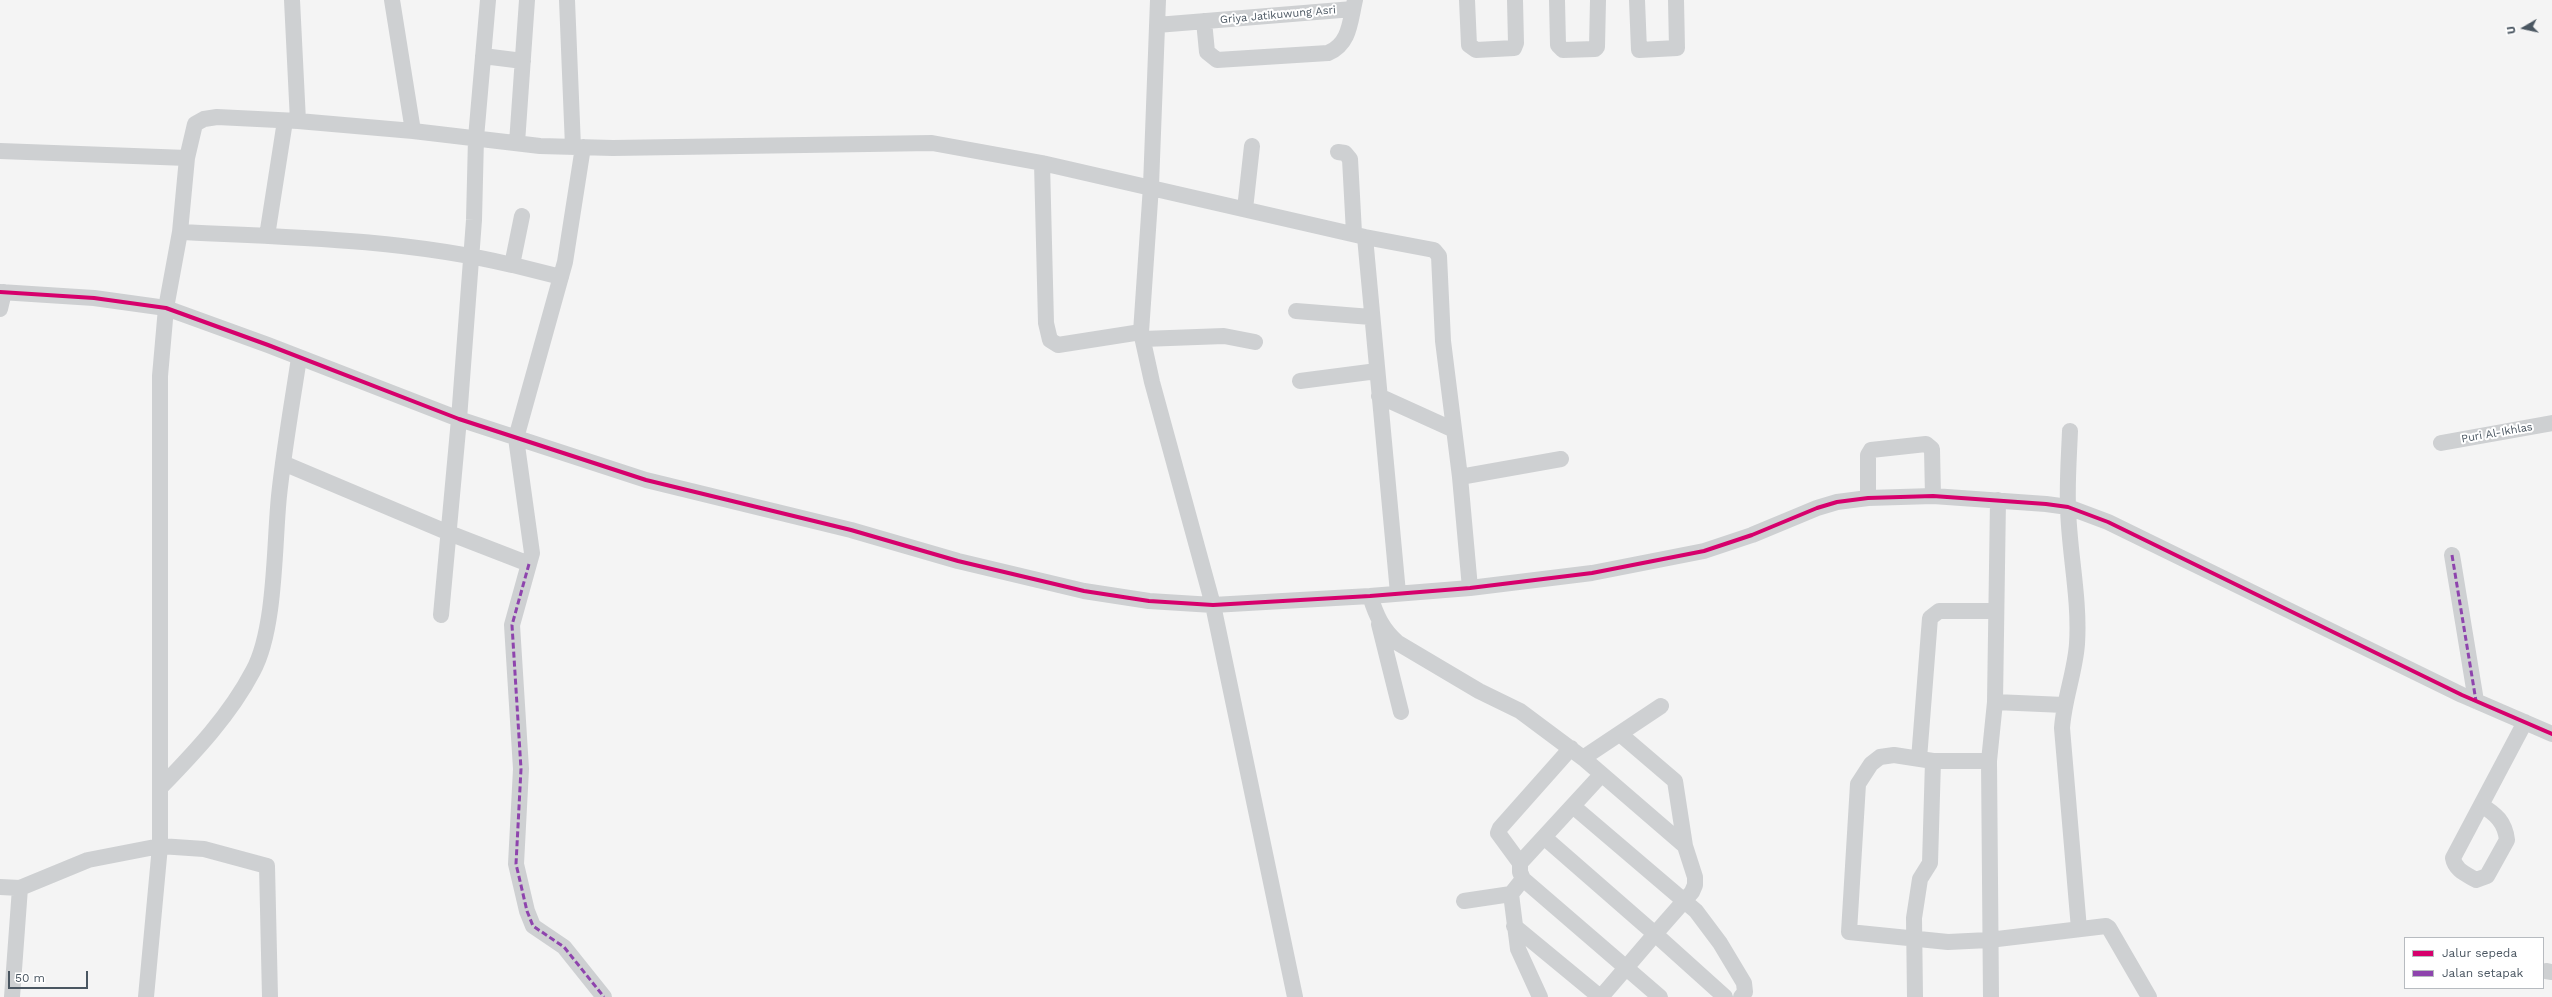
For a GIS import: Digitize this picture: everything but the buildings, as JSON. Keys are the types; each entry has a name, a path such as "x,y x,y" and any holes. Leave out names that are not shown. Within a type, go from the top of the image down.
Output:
{"street":[{"path":"267,236 291,121 292,0"},
{"path":"392,0 413,131"},
{"path":"441,615 472,255 476,138 488,0"},
{"path":"517,143 527,0"},
{"path":"567,0 578,147 561,277 516,438 532,545 529,564 512,625 522,769 517,870 527,911 534,926 564,947 604,997"},
{"path":"1158,0 1151,186 1142,335 1214,605 1295,997"},
{"path":"1468,0 1469,45 1476,50 1514,48 1516,43 1515,0"},
{"path":"1557,0 1558,45 1563,50 1568,51 1595,49 1597,47 1598,0"},
{"path":"1637,0 1639,50 1677,48 1676,0"},
{"name":"Griya Jatikuwung Asri","path":"1157,25 1354,4 1349,29 1341,45 1328,53 1217,60 1207,52 1204,21"},
{"path":"483,56 523,61"},
{"path":"146,997 160,846 160,376 166,308 180,232 187,158 195,124 204,119 217,117 291,121 413,131 517,143 578,147 774,147 826,144 932,143 962,146 1151,186 1245,209 1438,252 1443,341 1460,477 1470,588"},
{"path":"1245,209 1252,146"},
{"path":"0,151 187,158"},
{"path":"1338,152 1345,153 1350,159 1377,371 1398,593"},
{"path":"1042,163 1046,323 1050,340 1058,345 1142,335 1224,336 1255,342"},
{"path":"513,265 522,216"},
{"path":"180,232 267,236 370,244 472,255 561,277"},
{"path":"0,309 2,292 94,298 166,308 459,419 646,480 851,530 958,561 1084,591 1149,601 1214,605 1370,596 1470,588 1592,573 1704,551 1752,535 1818,508 1837,502 1868,498 1933,496 1998,500 2068,507 2114,525 2476,701 2552,734"},
{"path":"1296,311 1371,317"},
{"path":"161,787 201,745 254,671 263,644 271,592 283,463 299,358"},
{"path":"1300,381 1377,371"},
{"path":"1379,396 1454,430"},
{"name":"Puri Al-Ikhlas","path":"2441,443 2552,424"},
{"path":"2070,431 2068,507 2076,581 2077,632 2075,661 2064,705 2063,742 2079,929"},
{"path":"1868,498 1868,455 1871,450 1926,444 1932,449 1933,496"},
{"path":"1460,477 1561,459"},
{"path":"283,463 449,533 529,564"},
{"path":"1991,997 1989,940 1989,761 1995,702 1998,500"},
{"path":"2452,555 2476,701"},
{"path":"1370,596 1401,712"},
{"path":"1915,997 1913,937 1918,888 1930,863 1926,760 1930,618 1938,611 1996,611"},
{"path":"1377,618 1388,635 1398,643 1479,691 1520,711 1571,748 1685,846"},
{"path":"1995,702 2064,705"},
{"path":"1583,758 1662,706"},
{"path":"2481,805 2525,722"},
{"path":"1514,926 1601,997 1692,892 1695,881 1685,846 1676,781 1620,734"},
{"path":"1571,748 1500,828 1498,834 1501,840 1520,863 1520,872 1523,879 1660,997"},
{"path":"1989,761 1926,760 1894,755 1880,757 1870,764 1858,784 1849,932 1913,937 1948,942 1989,940 2106,926 2110,928 2149,997"},
{"path":"1520,863 1574,807 1601,775"},
{"path":"1574,807 1685,900 1704,920 1741,978 1745,988 1741,997"},
{"path":"1545,838 1725,997"},
{"path":"0,887 20,888 88,860 160,846 204,849 268,867 270,997"},
{"path":"1464,901 1511,894 1523,879"},
{"path":"12,997 20,888"},
{"path":"1511,894 1518,949 1540,997"}],"marked path":[{"path":"2452,555 2476,701"},
{"path":"529,564 512,625 521,769 516,864 527,911 533,926 564,947 604,997"}],"cycle path":[{"path":"0,292 94,298 166,308 268,345 459,419 646,480 851,530 958,561 1084,591 1149,601 1213,605 1370,596 1470,588 1592,573 1704,551 1752,535 1817,508 1837,502 1868,498 1933,496 2046,504 2068,507 2108,522 2462,695 2552,734"}]}
